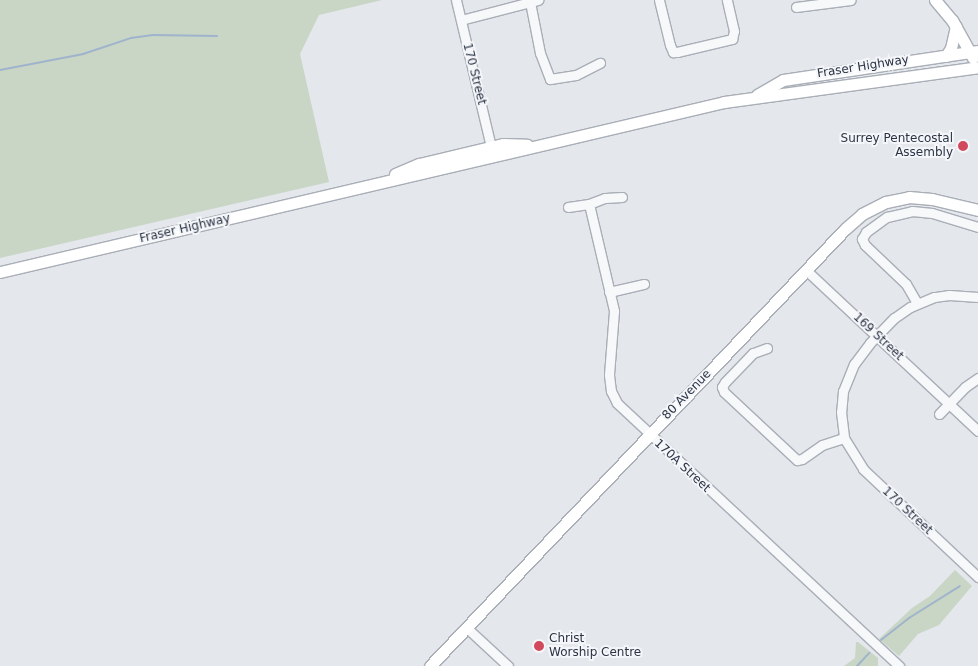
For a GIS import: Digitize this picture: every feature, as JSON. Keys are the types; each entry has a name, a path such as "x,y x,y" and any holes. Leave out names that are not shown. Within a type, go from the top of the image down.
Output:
{"main road":[{"path":"935,0 974,52 978,66"},
{"path":"946,56 952,48 956,27"},
{"name":"Fraser Highway","path":"753,97 783,80 974,52"},
{"name":"Fraser Highway","path":"0,272 543,146 669,114 753,97 978,66"},
{"name":"Fraser Highway","path":"370,185 419,164 503,144 543,146"},
{"path":"429,172 432,166 458,155"},
{"name":"80 Avenue","path":"430,666 845,229 867,210 902,197 922,197 978,210"}],"street":[{"name":"170 Street","path":"456,0 491,147"},
{"path":"659,0 673,52 730,40 733,37 727,0"},
{"path":"796,7 850,0"},
{"path":"461,20 534,1 541,56 550,79 576,75 600,63"},
{"path":"568,207 589,204 605,198 622,197"},
{"name":"170A Street","path":"589,204 614,313 608,376 611,390 620,407 899,666"},
{"path":"917,303 906,284 863,243 862,237 866,232 887,218 914,211 932,213 978,227"},
{"name":"169 Street","path":"806,270 978,431"},
{"path":"609,292 644,284"},
{"name":"170 Street","path":"978,297 943,295 917,303 900,313 876,336 857,359 846,380 841,402 844,438 854,457 867,474 978,577"},
{"path":"768,348 753,353 725,382 722,388 797,460 802,459 819,447 844,438"},
{"path":"939,414 967,385 978,378"},
{"path":"467,628 508,666"}],"green space":[{"path":"0,0 382,0 319,15 300,54 329,182 0,258"},
{"path":"955,570 972,586 939,625 918,634 899,656 879,639 912,608 930,596"},
{"path":"856,642 878,658 878,666 844,666 855,658"}],"waterway":[{"path":"0,70 83,54 131,38 153,35 217,36"},
{"path":"881,640 909,618 960,586"},
{"path":"857,666 869,653"}],"place":[{"name":"Surrey Pentecostal Assembly","path":"963,146"},
{"name":"Christ Worship Centre","path":"539,646"}]}
